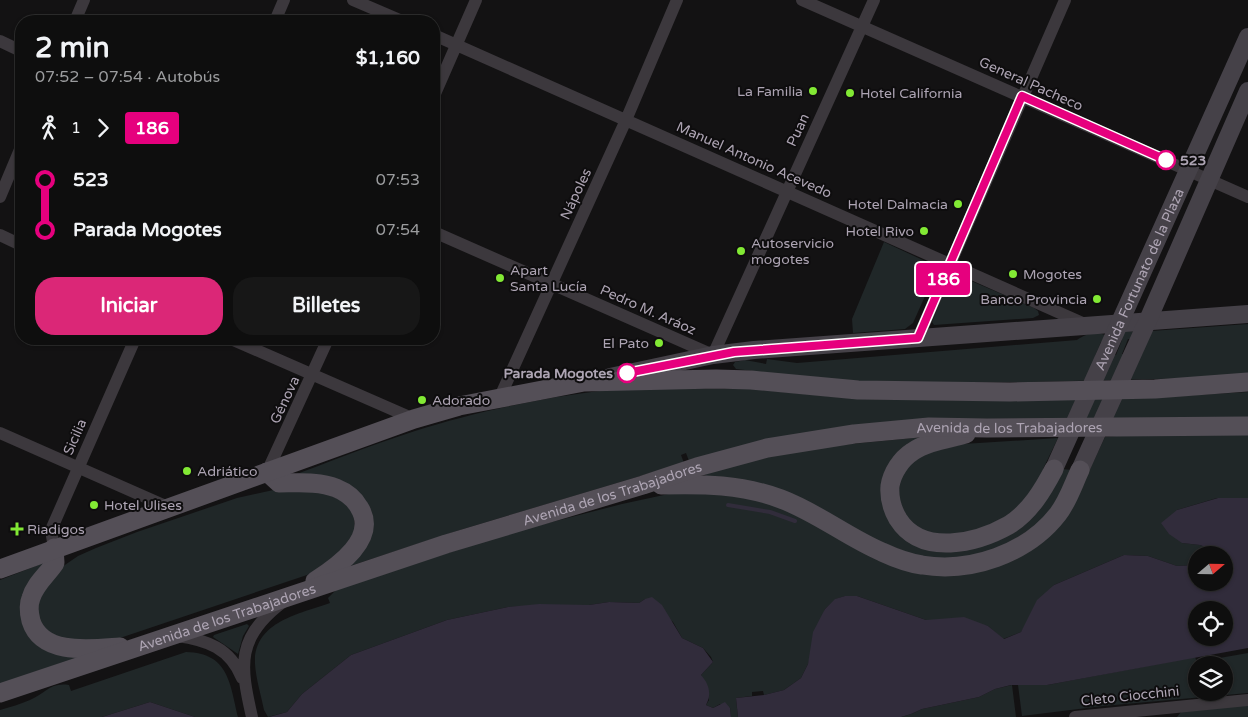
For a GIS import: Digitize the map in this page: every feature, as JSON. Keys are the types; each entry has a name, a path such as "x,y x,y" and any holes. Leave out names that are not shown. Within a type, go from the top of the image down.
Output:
{"main road":[{"name":"Avenida Fortunato de la Plaza","path":"1054,469 1248,37"},
{"name":"Avenida Fortunato de la Plaza","path":"1080,470 1248,91"},
{"path":"0,569 414,419 459,406 713,355 754,350 1248,314"},
{"path":"584,382 716,379 764,381 858,390 1002,392 1155,389 1248,382"},
{"name":"Avenida de los Trabajadores","path":"0,693 446,544 733,456 806,440 929,427 1248,426"},
{"path":"987,428 927,445 911,452 899,465 891,480 890,498 896,515 912,534 928,541 947,543 972,539 998,530 1010,524 1030,506 1043,490 1054,469"},
{"path":"643,485 714,484 761,492 816,515 884,553 921,565 947,567 971,565 989,560 1011,551 1030,539 1058,514 1080,470"},
{"path":"267,472 279,483 314,484 337,488 351,496 363,515 364,528 362,534 350,553 320,578 293,595"},
{"path":"54,548 55,564 37,584 30,598 29,613 36,632 47,641 70,648 101,649 143,646"}],"street":[{"path":"78,15 84,0"},
{"path":"278,15 284,0"},
{"path":"353,0 388,15"},
{"path":"440,82 476,0"},
{"name":"Nápoles","path":"499,399 626,120 677,0"},
{"name":"General Pacheco","path":"802,0 1248,197"},
{"name":"Puan","path":"713,355 874,0"},
{"path":"918,338 1065,0"},
{"name":"Manuel Antonio Acevedo","path":"440,38 1088,325"},
{"path":"0,41 15,47"},
{"path":"0,196 15,160"},
{"path":"0,235 15,242"},
{"name":"Pedro M. Aráoz","path":"440,235 713,355"},
{"name":"Sicilia","path":"54,548 51,530 132,345"},
{"path":"244,345 414,419"},
{"name":"Génova","path":"267,472 325,345"},
{"path":"0,433 170,508"},
{"path":"251,716 245,685 245,652 252,634 269,614 293,595"},
{"path":"173,636 202,641 225,653 238,668 245,685"},
{"name":"Cleto Ciocchini","path":"1075,717 1248,700"}],"shaded area":[{"path":"884,242 927,262 934,270 934,276 913,323 905,329 853,333 852,319"},
{"path":"955,277 962,277 1034,308 1038,311 1039,315 1033,318 934,325 932,322 948,283"},
{"path":"1248,324 1248,374 1198,378 897,383 821,379 736,369 733,365 735,362 745,360 766,364 767,359 797,363 1077,340 1094,333 1105,335 1104,341 1101,342 1095,356 1116,355 1123,332 1135,331 1132,339 1128,339 1122,354 1142,354 1151,331"},
{"path":"631,388 752,389 858,399 1010,401 1162,397 1248,392 1248,418 929,419 689,461 686,453 681,455 684,463 460,530 338,570 365,504 286,478 399,436 440,423 550,398"},
{"path":"1248,434 1248,498 1217,498 1177,510 1182,543 1203,546 1188,546 1188,565 1177,566 1148,556 1124,555 1054,585 1021,632 1003,639 988,626 944,620 926,620 857,596 845,596 836,599 825,609 808,664 801,678 784,690 764,695 763,691 752,692 752,696 736,698 738,717 731,717 730,708 720,704 713,708 706,705 709,700 701,675 713,662 711,657 703,648 682,638 673,622 645,599 639,603 609,602 589,605 508,607 447,620 351,655 302,694 287,712 268,717 264,710 257,681 256,650 262,638 270,629 292,616 330,603 328,598 336,590 409,565 517,531 622,504 687,490 765,500 896,564 1008,559 1087,470 1090,469 1105,437 1127,435"},
{"path":"934,436 902,452 896,527 980,543 1061,469 1073,470 1064,490 1040,524 989,554 930,561 704,475 737,463 820,447"},
{"path":"1058,438 1043,469 1043,476 1014,513 973,533 936,537 905,520 895,486 916,455 963,444"},
{"path":"311,487 354,506 355,541 310,574 117,639 65,643 39,626 36,602 59,569 78,556 137,532 237,498 278,489"},
{"path":"1218,498 1248,498 1248,648 1205,656 1188,656 1188,659 1047,685 1011,685 995,689 979,697 922,709 901,717 738,717 736,698 764,695 784,690 801,678 808,664 813,632 825,609 835,599 845,596 857,596 926,620 964,617 988,626 1004,639 1021,632 1037,600 1054,585 1124,555 1148,556 1177,566 1188,565 1188,591 1233,591 1233,546 1203,546 1182,543 1169,534 1161,523 1177,510"},
{"path":"46,562 30,629 99,653 0,684 0,580"},
{"path":"652,597 662,605 682,638 703,648 713,662 701,675 709,689 706,705 713,708 725,702 730,708 731,717 269,717 287,712 302,694 351,655 447,620 508,607 539,604 639,603"},
{"path":"247,624 249,626 243,636 238,654 213,637 214,635"},
{"path":"186,652 211,658 219,664 225,672 233,693 238,717 195,717 150,702 102,717 0,717 0,710 30,700 57,685 69,685 71,691"},
{"path":"1248,653 1248,693 1233,694 1233,656 1231,656"},
{"path":"1188,658 1188,698 1022,716 1018,685 1047,685"},
{"path":"1012,685 1016,717 901,717 922,709 979,697 995,689"},
{"path":"150,702 195,717 102,717"},
{"path":"1248,705 1248,717 1177,717 1181,712"}],"waterway":[{"path":"728,505 770,512 795,521"}],"bus line":[{"name":"186","path":"627,373 734,352 918,338 1022,96 1166,160"}],"place":[{"name":"La Familia","path":"813,91"},
{"name":"Hotel California","path":"850,93"},
{"name":"523","path":"1166,160"},
{"name":"Hotel Dalmacia","path":"958,204"},
{"name":"Hotel Rivo","path":"924,231"},
{"name":"Autoservicio mogotes","path":"741,251"},
{"name":"Mogotes","path":"1013,274"},
{"name":"Apart Santa Lucía","path":"500,278"},
{"name":"Banco Provincia","path":"1097,299"},
{"name":"El Pato","path":"659,343"},
{"name":"Parada Mogotes","path":"627,373"},
{"name":"Adorado","path":"422,400"},
{"name":"Adriático","path":"187,471"},
{"name":"Hotel Ulises","path":"94,505"},
{"name":"Riadigos","path":"17,529"}]}
